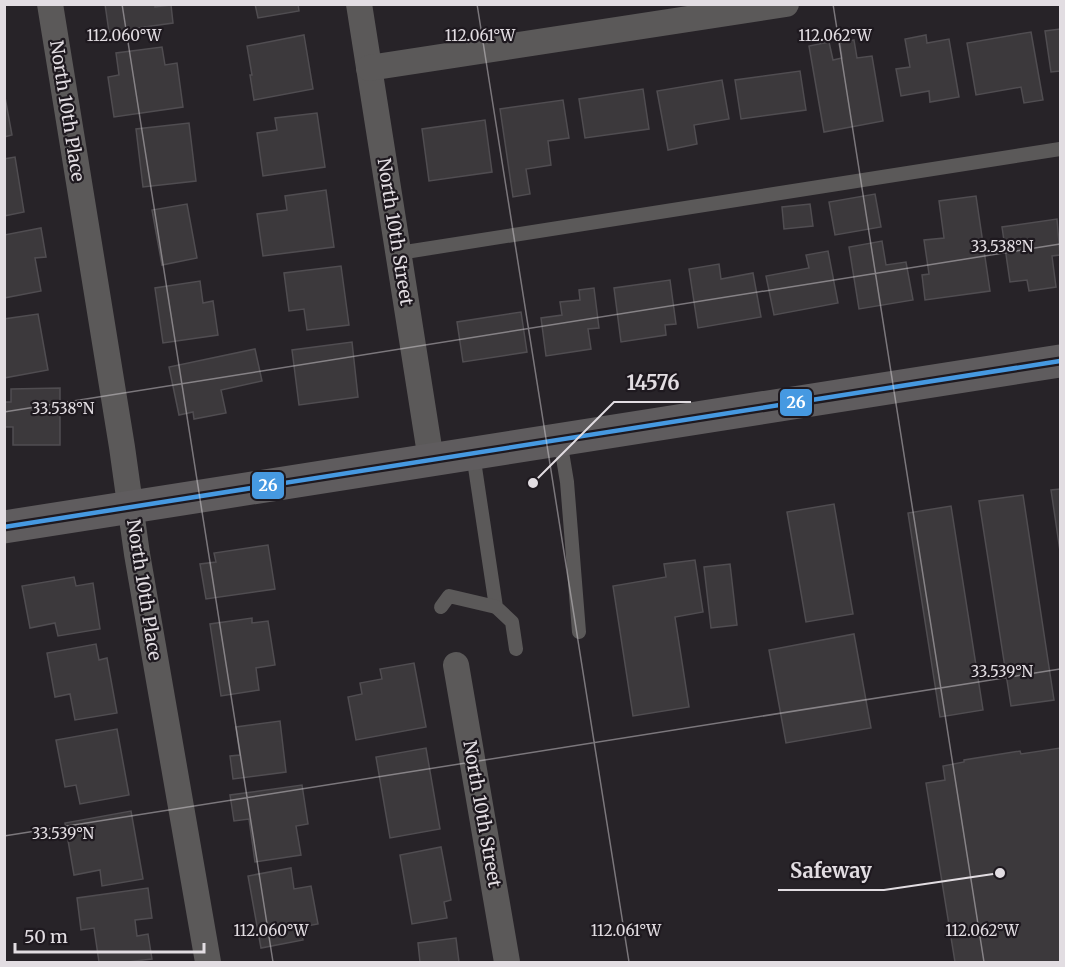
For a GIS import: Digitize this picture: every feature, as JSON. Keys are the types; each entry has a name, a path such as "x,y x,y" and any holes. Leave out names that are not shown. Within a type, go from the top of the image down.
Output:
{"main road":[{"path":"4,526 1060,361"}],"street":[{"name":"North 10th Place","path":"50,4 130,507 208,963"},
{"name":"North 10th Street","path":"359,4 431,460"},
{"path":"369,68 786,4"},
{"name":"North 10th Street","path":"456,665 507,963"}],"lane":[{"path":"399,253 1060,149"},
{"path":"560,440 567,482 579,632"},
{"path":"473,454 496,607"},
{"path":"441,607 449,596 496,607 512,622 516,649"}],"building":[{"path":"105,4 155,4 155,7 171,5 173,23 109,32"},
{"path":"255,4 298,4 299,11 258,18"},
{"path":"1060,29 1060,71 1051,72 1045,31"},
{"path":"1031,32 1043,100 1024,103 1021,87 976,95 967,43"},
{"path":"304,35 313,89 254,100 247,46"},
{"path":"926,35 927,43 949,39 959,97 930,102 929,91 901,96 896,69 910,67 905,39"},
{"path":"854,40 857,58 872,56 883,121 824,132 809,46 829,42 833,60 842,58 840,43"},
{"path":"162,47 165,65 177,63 183,107 114,117 108,77 119,75 116,53"},
{"path":"800,71 806,110 741,119 735,80"},
{"path":"722,80 729,119 694,125 697,144 668,150 657,91"},
{"path":"643,89 649,129 585,138 579,99"},
{"path":"4,92 12,135 4,137"},
{"path":"563,100 569,138 548,141 551,165 526,169 530,194 513,197 500,109"},
{"path":"317,113 325,167 263,176 257,133 277,130 275,118"},
{"path":"485,120 492,172 429,181 422,129"},
{"path":"189,123 196,181 143,187 136,129"},
{"path":"15,157 24,212 4,216 4,159"},
{"path":"326,190 334,247 263,256 257,214 287,210 285,196"},
{"path":"875,194 881,227 835,235 829,202"},
{"path":"976,196 990,291 925,300 922,275 929,274 924,240 944,238 939,201"},
{"path":"187,204 197,258 162,265 152,210"},
{"path":"810,204 813,226 784,229 782,207"},
{"path":"1057,219 1060,255 1052,256 1056,287 1029,291 1027,280 1010,282 1002,227"},
{"path":"41,228 46,257 35,258 41,291 4,298 4,235"},
{"path":"882,241 886,265 906,262 913,300 859,309 849,247"},
{"path":"828,251 838,303 774,315 766,276 809,268 806,255"},
{"path":"719,264 721,279 753,273 761,317 698,328 689,269"},
{"path":"341,266 349,325 307,330 304,309 289,311 284,273"},
{"path":"670,280 676,324 665,325 666,335 621,342 614,288"},
{"path":"200,281 203,303 213,301 218,335 163,343 155,288"},
{"path":"594,288 599,328 588,329 591,349 546,356 541,318 562,315 560,302 580,300 579,290"},
{"path":"521,312 527,352 463,362 457,322"},
{"path":"38,314 48,370 4,378 4,319"},
{"path":"352,342 358,397 299,405 292,350"},
{"path":"255,349 262,381 221,390 226,413 194,419 193,412 179,415 169,367"},
{"path":"60,388 60,445 13,445 13,427 4,427 4,402 11,402 11,389"},
{"path":"1060,489 1060,551 1051,490"},
{"path":"1023,495 1054,700 1011,706 979,501"},
{"path":"834,504 853,614 806,622 787,512"},
{"path":"951,506 983,710 940,717 908,513"},
{"path":"268,545 275,589 206,599 200,564 216,562 214,553"},
{"path":"695,560 703,612 675,617 689,707 633,716 613,586 666,577 664,564"},
{"path":"730,564 737,625 711,628 704,567"},
{"path":"74,577 76,586 93,583 100,629 58,636 55,623 30,628 22,586"},
{"path":"252,618 252,623 268,621 275,665 256,668 259,690 221,696 210,624"},
{"path":"854,634 871,728 786,743 769,650"},
{"path":"96,644 99,660 107,658 117,713 75,720 70,694 55,697 47,653"},
{"path":"414,663 426,727 356,740 348,697 362,694 360,683 382,679 380,669"},
{"path":"280,721 286,772 233,779 230,756 240,755 236,727"},
{"path":"117,729 129,795 80,804 76,785 65,787 56,740"},
{"path":"426,748 440,829 390,838 376,757"},
{"path":"1060,748 1060,962 955,962 926,783 945,780 943,766 964,762 964,760 1020,751 1021,754"},
{"path":"302,785 308,824 296,826 301,855 255,862 249,819 234,821 230,795"},
{"path":"131,811 143,879 102,886 100,870 74,875 65,823"},
{"path":"441,847 451,900 444,902 447,918 412,924 400,855"},
{"path":"291,868 294,889 311,886 318,924 301,927 303,940 261,948 248,876"},
{"path":"148,888 152,918 135,920 137,936 148,934 152,959 99,962 94,928 81,930 77,898"},
{"path":"456,938 459,962 420,962 418,943"}],"transit line":[{"name":"26","path":"4,527 1060,361"}],"place":[{"name":"14576","path":"533,483"},
{"name":"Safeway","path":"1000,873"}]}
